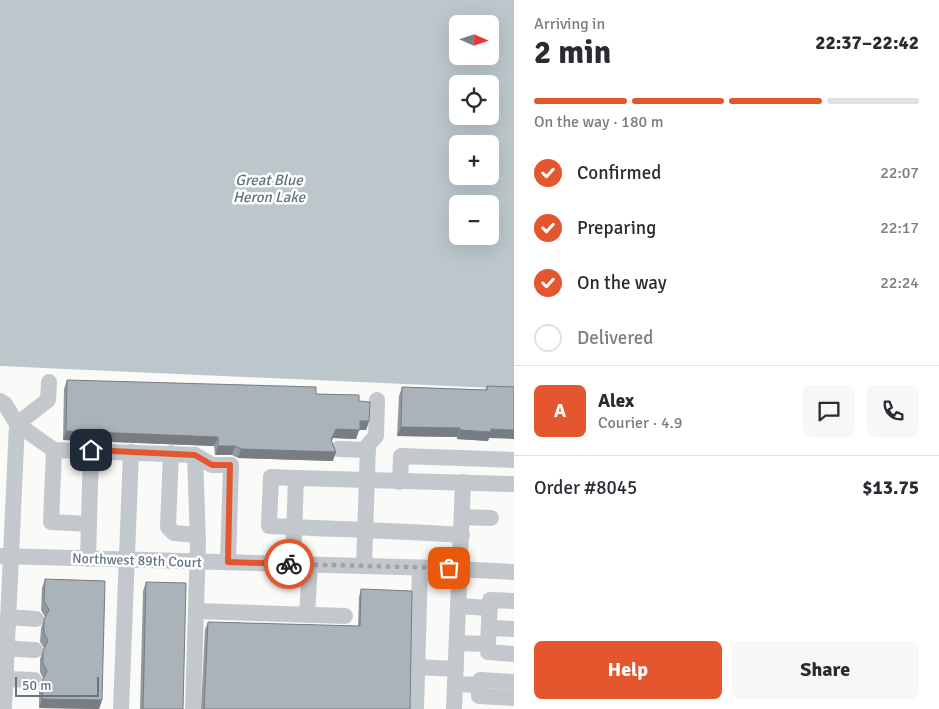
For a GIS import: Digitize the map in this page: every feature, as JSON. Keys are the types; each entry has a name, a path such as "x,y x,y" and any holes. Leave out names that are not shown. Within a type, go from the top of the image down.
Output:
{"street":[{"path":"4,709 6,679 4,648 8,617 6,556 17,424 48,400 49,382"},
{"path":"364,566 368,445 376,436 377,400"},
{"path":"0,401 5,404 17,424 54,450 195,455 212,465 230,465 228,562"},
{"path":"338,449 368,450"},
{"path":"54,450 51,522 89,524"},
{"path":"88,559 91,450"},
{"path":"121,709 130,452"},
{"path":"171,453 168,526 174,533 197,535"},
{"path":"193,709 197,562 195,455"},
{"path":"400,482 401,456 514,460"},
{"path":"462,534 269,526 270,477 514,484"},
{"path":"293,564 296,478"},
{"path":"454,709 463,482"},
{"path":"463,517 491,518"},
{"name":"Northwest 89th Court","path":"6,556 310,564 514,572"},
{"path":"307,615 310,564"},
{"path":"416,709 420,568"},
{"path":"514,601 490,600 488,644 488,652 514,654"},
{"path":"458,606 490,608"},
{"path":"196,611 345,616"},
{"path":"8,617 36,618"},
{"path":"489,628 514,629"},
{"path":"457,643 488,644"},
{"path":"4,648 35,650"},
{"path":"417,667 455,676 479,685"},
{"path":"6,679 34,680"},
{"path":"514,682 480,680 479,685 479,696 514,698"}],"water":[{"name":"Great Blue Heron Lake","path":"0,0 514,0 514,389 0,366"}],"building":[{"path":"67,380 316,387 316,394 359,395 359,401 370,402 369,421 360,421 360,430 336,429 331,440 336,452 241,449 235,446 218,446 218,437 66,431"},
{"path":"487,386 514,387 514,430 491,429 491,432 460,430 460,428 401,427 402,387 487,390"},
{"path":"45,579 105,581 102,700 42,699 43,679 47,671 43,663 43,650 48,641 44,633 44,619 49,610 44,601"},
{"path":"146,582 186,583 183,709 143,709"},
{"path":"361,589 412,591 410,709 204,709 208,622 360,626"}],"way so far":[{"path":"289,564 449,568"}],"route":[{"path":"91,450 195,455 212,465 230,465 228,562 289,564"}]}
